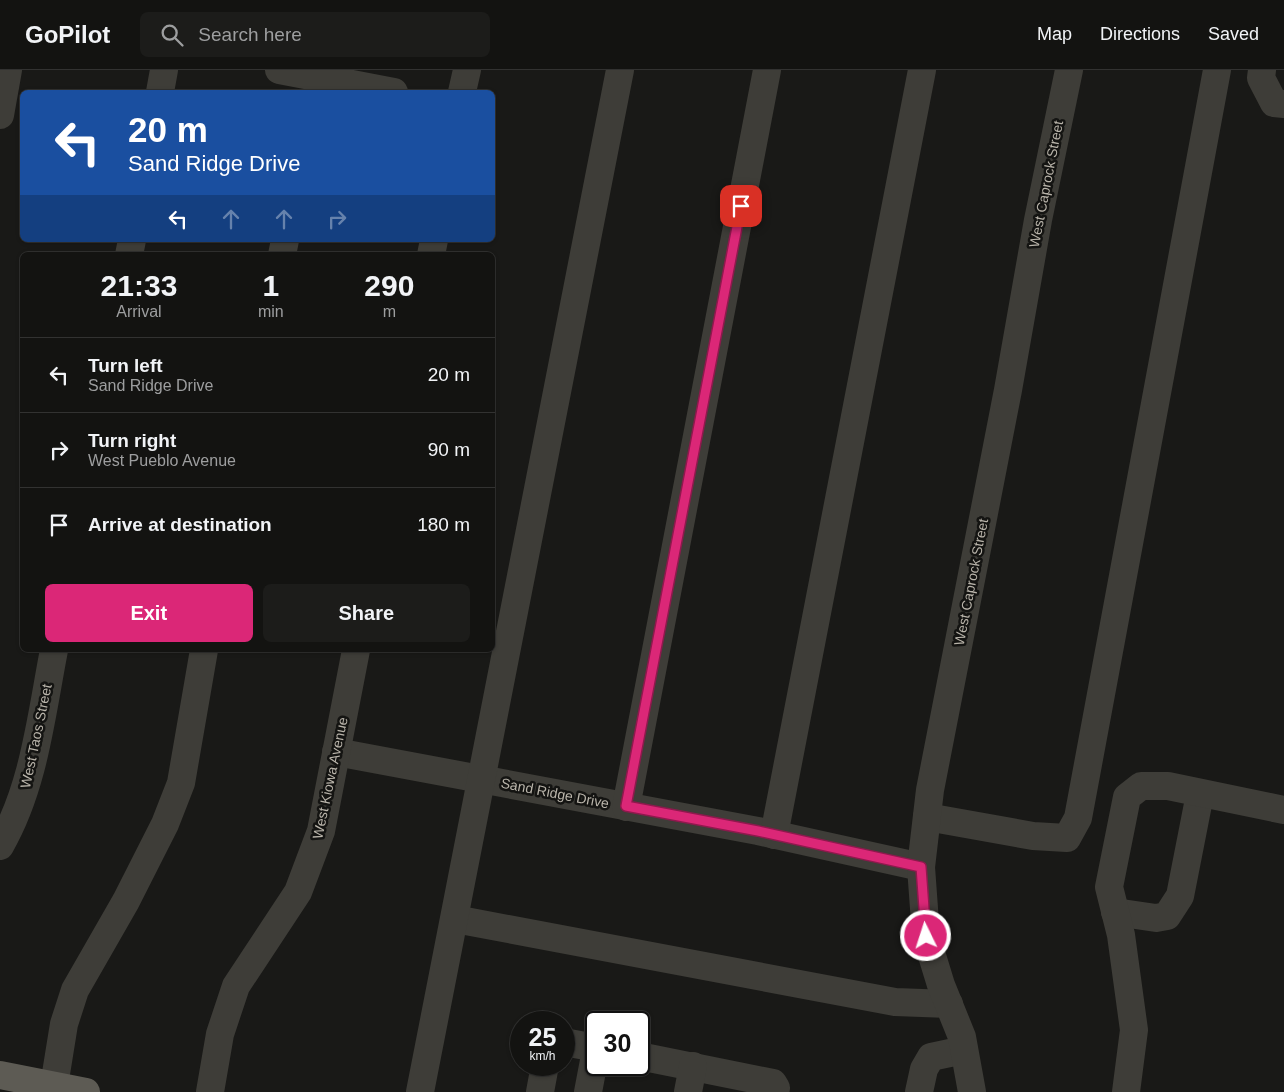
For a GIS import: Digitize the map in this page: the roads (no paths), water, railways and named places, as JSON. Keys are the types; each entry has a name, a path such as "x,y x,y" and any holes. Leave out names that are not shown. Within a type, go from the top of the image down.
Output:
{"main road":[{"path":"0,1075 54,1089 86,1092"}],"street":[{"path":"0,115 8,70"},
{"path":"160,90 164,70"},
{"path":"279,70 316,80 381,90"},
{"path":"462,90 466,70"},
{"path":"420,1092 483,780 620,70"},
{"path":"626,806 767,70"},
{"path":"774,835 922,70"},
{"name":"West Caprock Street","path":"972,1092 964,1050 926,936 921,867 930,790 1008,390 1038,220 1069,70"},
{"path":"927,817 1033,836 1066,838 1078,818 1217,70"},
{"path":"1262,70 1261,78 1274,103 1284,104"},
{"name":"West Taos Street","path":"0,846 12,826 32,765 54,652"},
{"path":"54,1089 64,1024 75,990 126,901 165,824 181,783 204,652"},
{"name":"West Kiowa Avenue","path":"210,1092 220,1034 236,986 298,892 321,831 356,652"},
{"name":"Sand Ridge Drive","path":"336,752 774,835 921,867"},
{"path":"1126,1092 1134,1030 1121,935 1109,887 1127,798 1141,786 1168,786 1284,810"},
{"path":"1115,912 1156,918 1167,916 1180,896 1200,794"},
{"path":"455,918 895,1002 949,1004"},
{"path":"919,1092 924,1069 931,1057 964,1050"},
{"path":"650,1058 693,1066 731,1083 773,1083 776,1088 775,1092"},
{"path":"688,1092 693,1066"},
{"path":"540,1092 543,1076"},
{"path":"588,1092 591,1076"}]}
